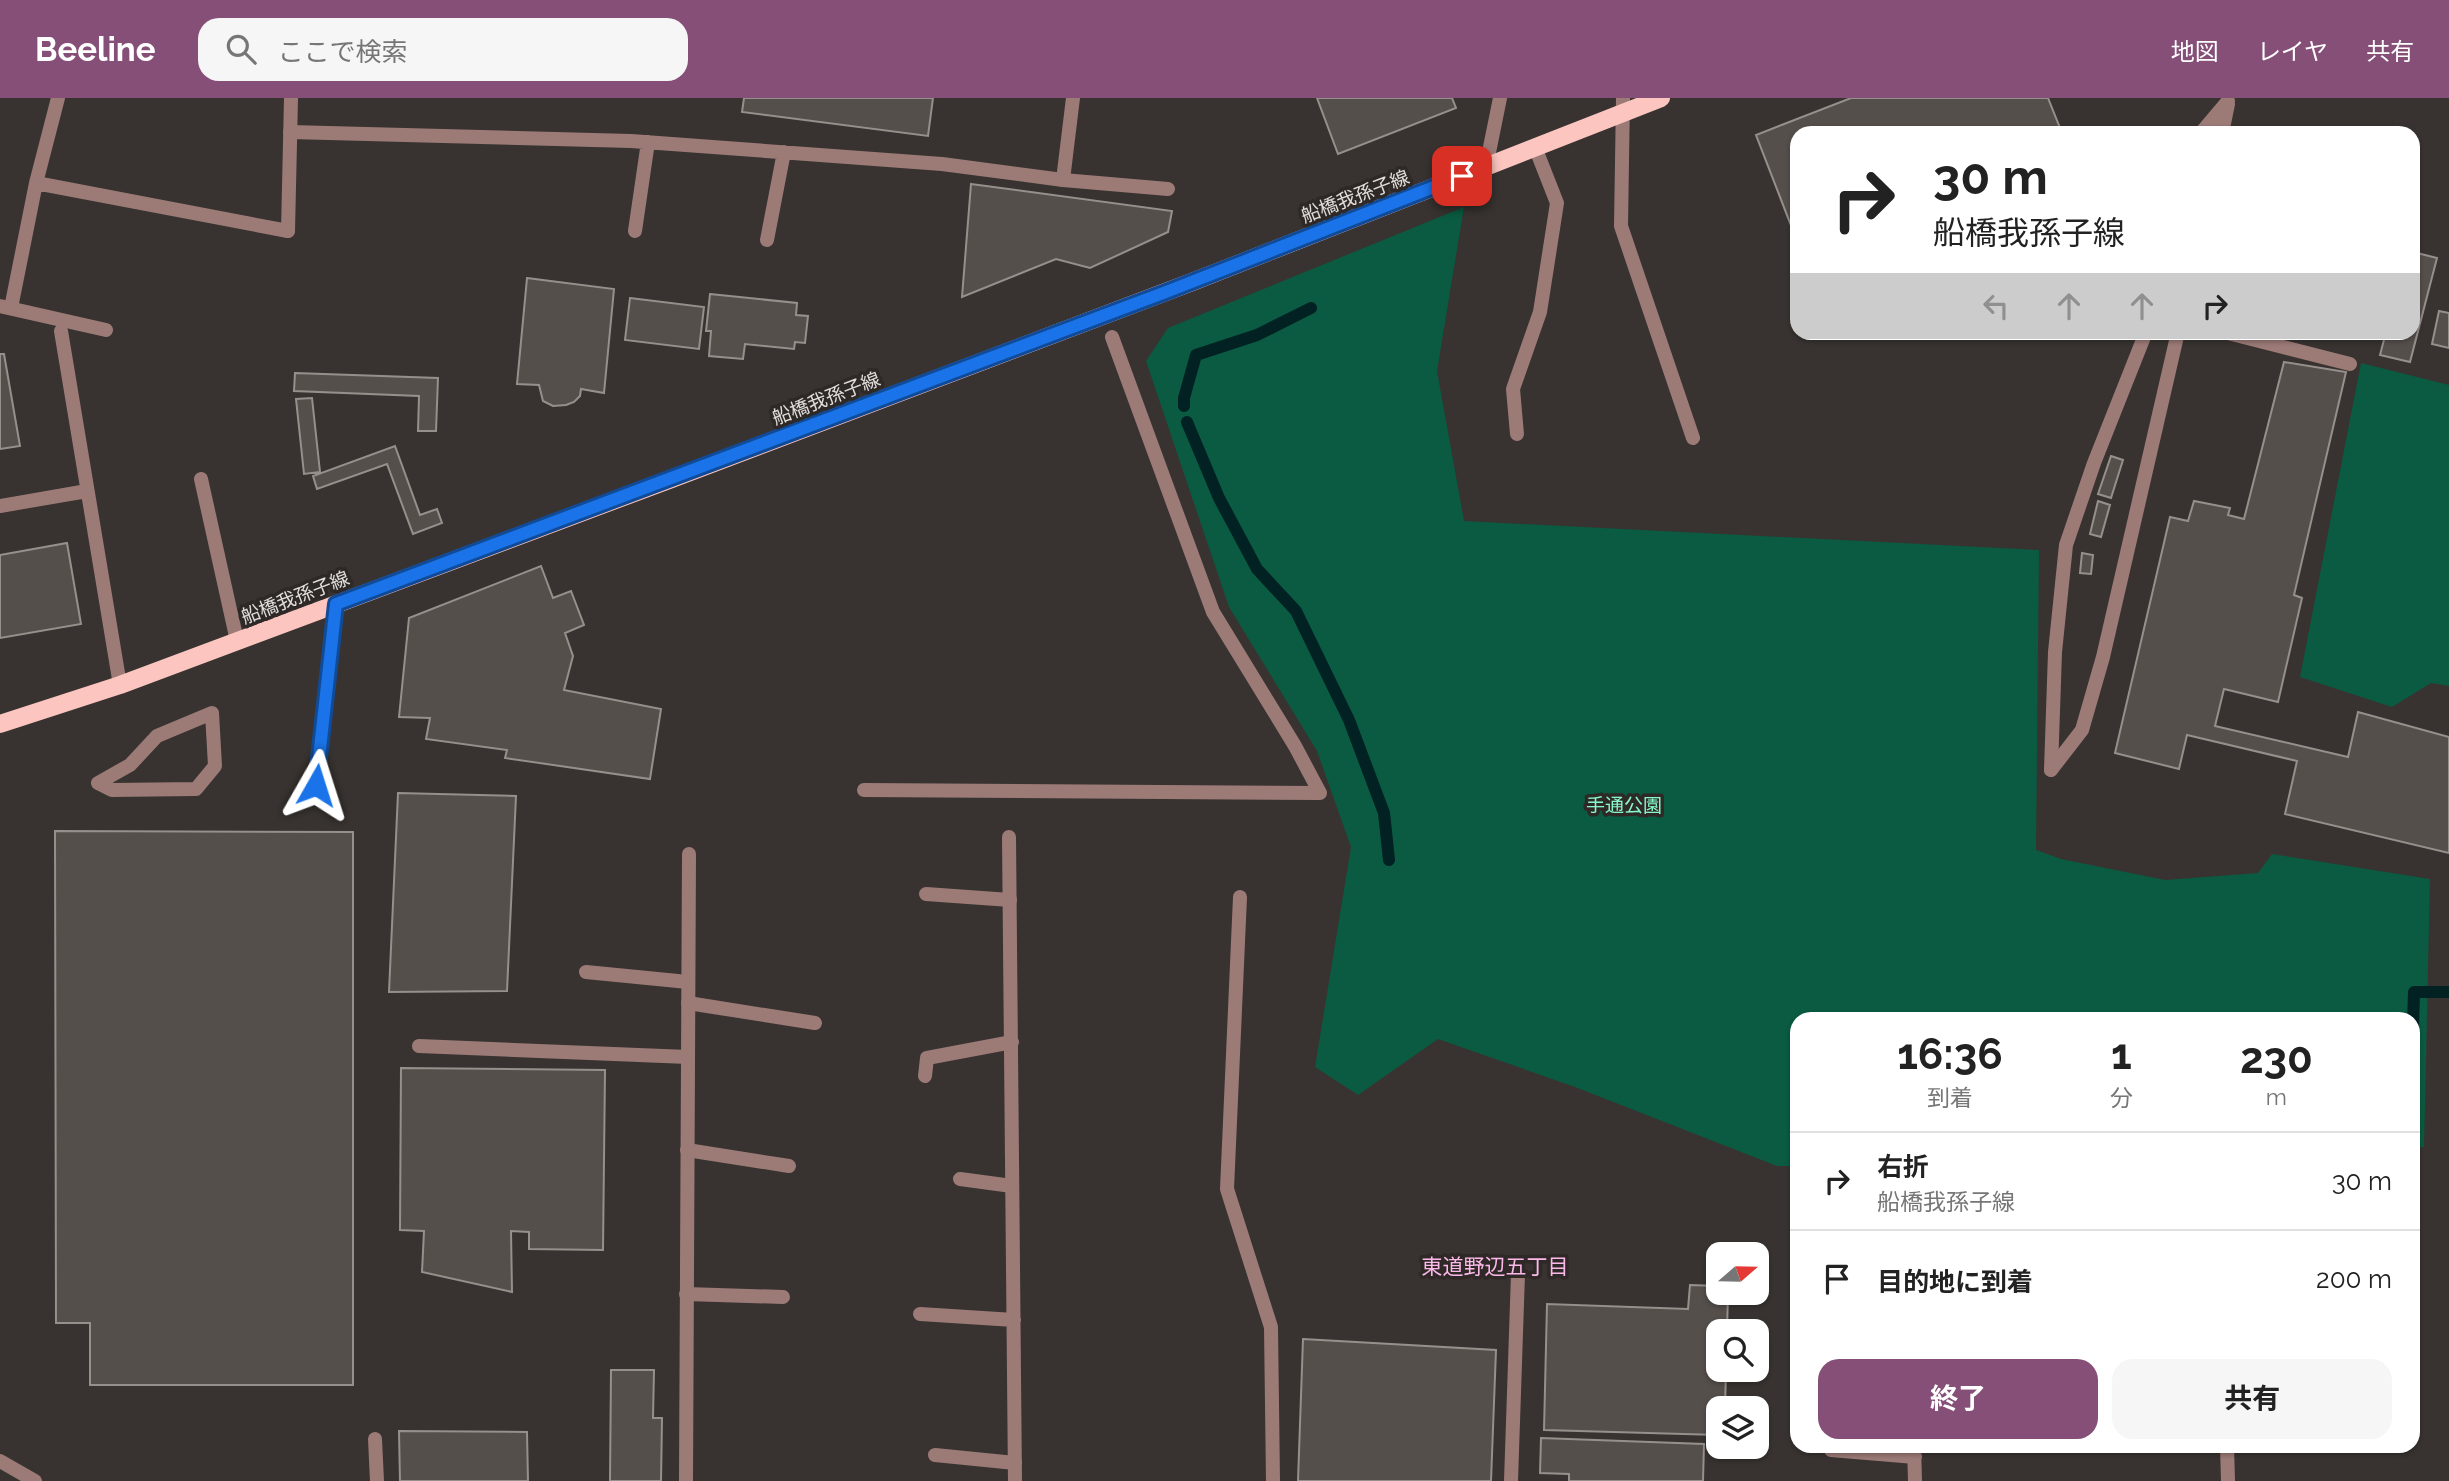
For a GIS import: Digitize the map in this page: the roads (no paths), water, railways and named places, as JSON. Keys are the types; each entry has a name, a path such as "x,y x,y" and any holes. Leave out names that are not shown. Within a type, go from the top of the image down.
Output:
{"main road":[{"name":"船橋我孫子線","path":"0,724 120,685 1166,292 1535,147 1623,105 1661,98"}],"street":[{"path":"58,98 6,307 106,330"},
{"path":"36,183 288,231 291,98"},
{"path":"1063,180 1073,98"},
{"path":"1486,167 1500,98"},
{"path":"2208,126 2229,99"},
{"path":"2223,126 2229,99"},
{"path":"1623,105 1621,226 1693,438"},
{"path":"290,132 648,142 942,164 1063,180 1168,189"},
{"path":"635,231 648,142"},
{"path":"1517,434 1513,389 1540,312 1557,202 1535,147"},
{"path":"767,240 784,152"},
{"path":"61,331 120,685"},
{"path":"864,790 1320,793 1295,746 1213,612 1112,337"},
{"path":"2143,340 2094,463 2066,545 2055,652 2051,770 2082,730 2103,657 2176,340"},
{"path":"2256,340 2350,364"},
{"path":"201,479 237,641"},
{"path":"0,506 87,491"},
{"path":"316,785 336,604"},
{"path":"212,713 215,766 195,789 112,790 98,783 130,765 157,736 212,713"},
{"path":"1009,837 1015,1481"},
{"path":"686,1481 690,854"},
{"path":"926,894 1010,900"},
{"path":"1240,897 1227,1189 1271,1328 1273,1481"},
{"path":"586,972 688,982"},
{"path":"688,1003 815,1023"},
{"path":"925,1076 927,1058 1012,1042"},
{"path":"419,1046 688,1057"},
{"path":"687,1150 789,1166"},
{"path":"960,1179 1012,1186"},
{"path":"1511,1481 1518,1274"},
{"path":"686,1294 782,1297"},
{"path":"920,1314 1014,1320"},
{"path":"375,1439 377,1481"},
{"path":"1915,1453 1915,1481"},
{"path":"2227,1453 2228,1481"},
{"path":"935,1455 1015,1463"},
{"path":"0,1461 34,1481"}],"waterway":[{"path":"1184,406 1196,355 1257,335 1311,308"},
{"path":"1187,422 1219,498 1257,569 1296,611 1349,720 1384,813 1389,860"},
{"path":"2413,1012 2414,992 2449,992"}],"district":[{"name":"東道野辺五丁目","path":"1495,1267"}],"park label":[{"name":"手通公園","path":"1624,805"}]}
